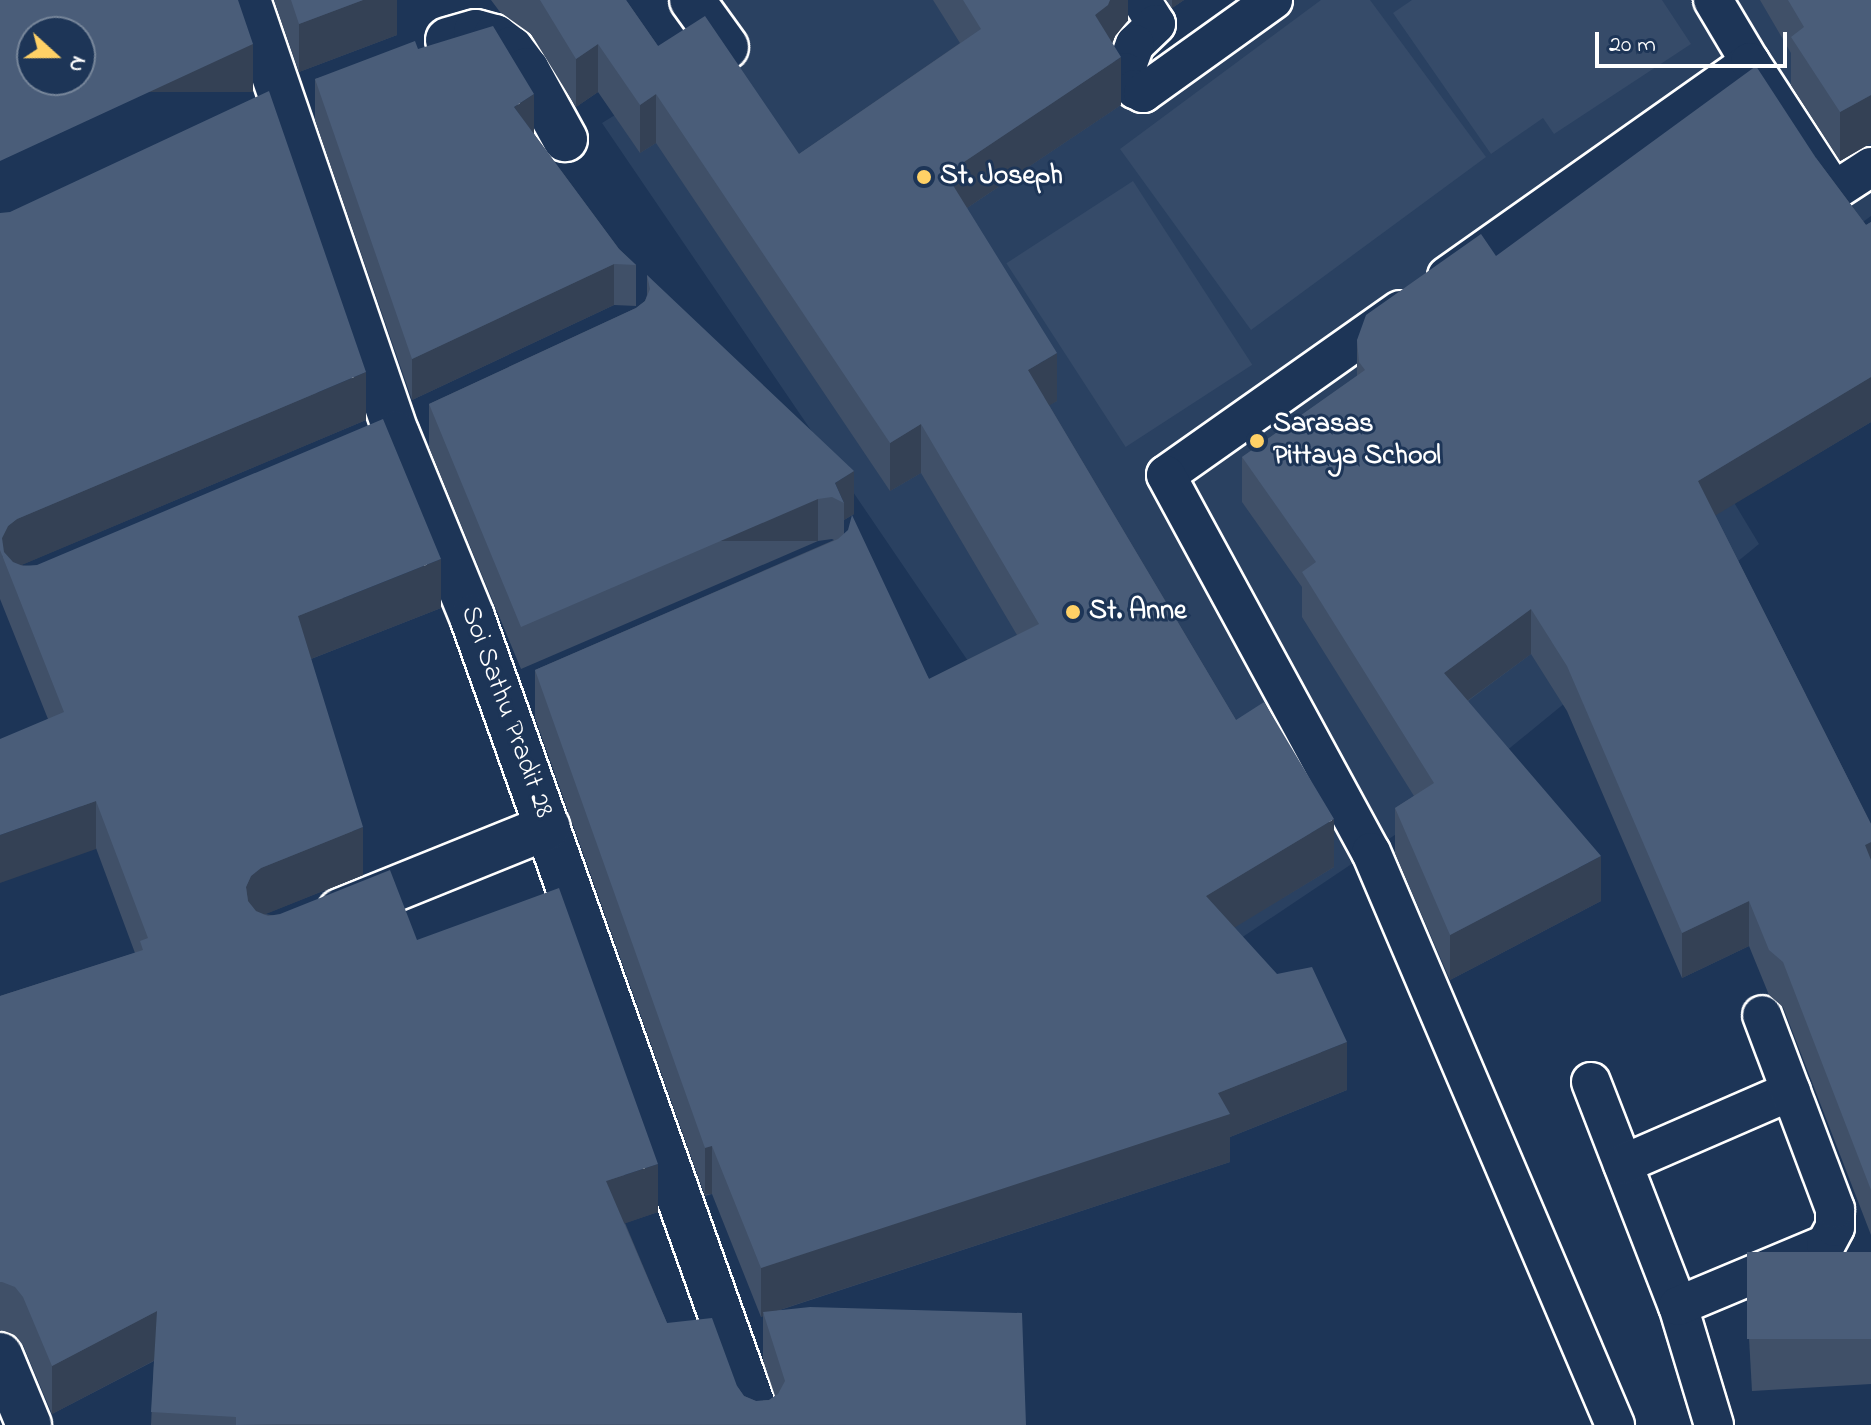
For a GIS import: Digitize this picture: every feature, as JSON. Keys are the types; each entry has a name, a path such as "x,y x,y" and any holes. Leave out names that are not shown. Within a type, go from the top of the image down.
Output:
{"street":[{"name":"Soi Sathu Pradit 28","path":"248,0 300,98 397,434 504,704 760,1425"},
{"path":"692,0 726,47"},
{"path":"404,58 476,32 495,37 511,49 527,70 565,139"},
{"path":"243,124 300,98"},
{"path":"355,452 440,414"},
{"path":"504,704 546,686"},
{"path":"300,927 548,827"},
{"path":"0,1355 29,1425"}],"lane":[{"path":"1141,0 1156,24 1135,44 1125,72 1135,89 1143,93 1273,0"},
{"path":"1713,0 1834,191 1871,167"},
{"path":"1615,1425 1371,852 1166,475 1750,62"},
{"path":"1678,1306 1826,1244 1835,1227 1835,1209 1762,1015"},
{"path":"1591,1082 1678,1306 1714,1425"},
{"path":"1623,1164 1791,1091"}],"shaded area":[{"name":"Sarasas Pittaya School","path":"713,0 1108,0 1150,66 1241,0 1871,0 1871,216 1656,373 1759,544 1444,802 1183,977 602,123 738,39"},
{"path":"1321,0 1370,0 1486,157 1251,330 1120,149"},
{"path":"1412,0 1662,0 1691,44 1554,134 1543,118 1491,154 1393,13"},
{"path":"1133,181 1252,365 1126,447 1006,263"}],"building":[{"path":"0,0 238,0 253,44 0,161"},
{"path":"291,0 363,0 299,24"},
{"path":"540,0 626,0 658,46 705,16 799,154 981,29 963,0 1110,0 1095,15 1121,57 946,174 1057,353 1028,370 1236,720 1264,702 1334,819 1206,896 1277,974 1312,967 1347,1042 1218,1093 1230,1114 761,1268 712,1146 705,1148 535,670 838,539 848,530 852,515 929,679 1039,624 921,424 890,443 656,94 640,105 598,44 576,59"},
{"path":"1788,0 1871,0 1871,95 1840,112 1791,37 1804,27"},
{"path":"493,26 534,94 514,107 619,249 636,265 614,264 412,359 315,79 415,41 418,49"},
{"path":"1756,66 1816,158 1866,225 1871,222 1871,377 1698,481 1871,824 1871,842 1865,845 1871,860 1871,1190 1783,962 1769,950 1749,901 1682,933 1567,666 1531,609 1444,673 1601,856 1450,935 1395,808 1434,783 1302,572 1316,562 1242,457 1365,370 1359,362 1357,340 1366,315 1481,234 1496,256"},
{"path":"269,91 366,372 17,519 8,526 2,538 4,552 13,562 23,566 37,565 383,419 441,559 298,616 363,827 261,868 251,876 246,887 248,901 256,911 268,916 280,914 390,870 417,940 559,888 658,1164 606,1181 667,1323 712,1318 737,1386 744,1396 756,1401 769,1400 778,1394 785,1381 763,1312 810,1307 1022,1313 1026,1425 236,1425 236,1417 151,1412 157,1311 52,1366 23,1297 15,1287 0,1282 0,996 143,950 140,941 148,938 96,801 0,835 0,739 64,712 0,550 0,213 10,212"},
{"path":"647,275 854,471 835,483 844,503 832,497 818,499 521,627 429,404 636,308 645,301 650,289"},
{"path":"1747,1252 1871,1252 1871,1339 1747,1339"}],"place":[{"name":"St. Joseph","path":"924,177"},
{"name":"Sarasas Pittaya School","path":"1257,441"},
{"name":"St. Anne","path":"1073,612"}]}
